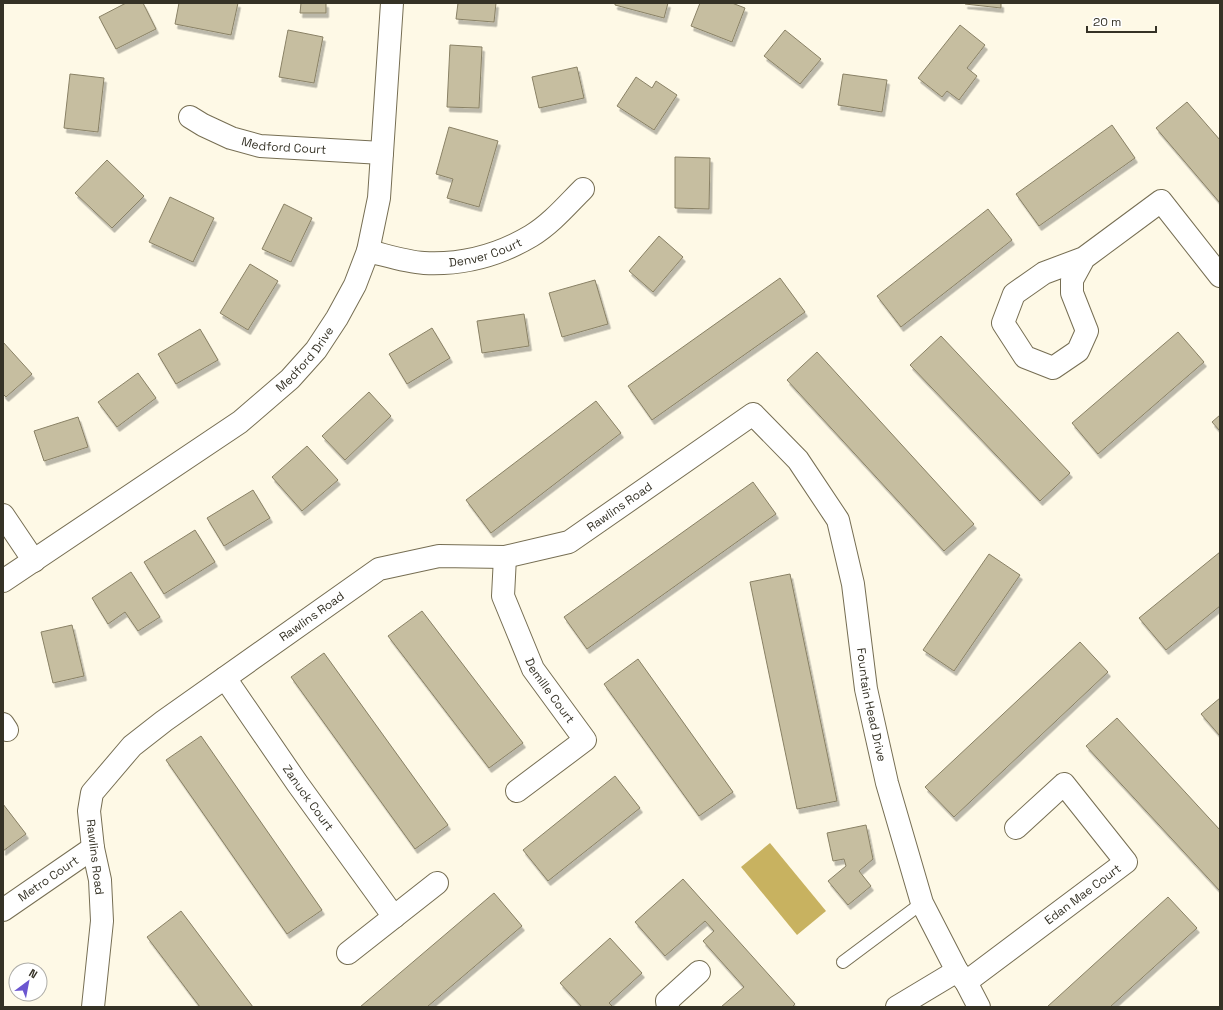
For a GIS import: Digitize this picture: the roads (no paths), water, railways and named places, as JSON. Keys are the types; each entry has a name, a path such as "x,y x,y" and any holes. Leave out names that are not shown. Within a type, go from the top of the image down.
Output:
{"street":[{"name":"Medford Drive","path":"3,581 240,422 290,379 316,350 337,318 355,285 368,251 379,198 392,3"},
{"name":"Medford Court","path":"190,117 203,126 231,138 260,146 382,153"},
{"name":"Denver Court","path":"368,251 423,263 451,263 484,257 502,251 532,235 555,217 583,189"},
{"path":"1084,258 1072,280 1072,293 1081,312 1087,331 1078,351 1053,368 1025,357 1003,324 1014,294 1044,273 1084,258 1160,201 1220,276"},
{"name":"Rawlins Road","path":"93,1007 102,921 100,880 93,848 89,811 92,793 132,746 164,721 379,569 439,556 505,557 569,542 753,414"},
{"name":"Fountain Head Drive","path":"753,414 798,460 838,520 853,584 867,696 887,783 922,903 979,1007"},
{"path":"3,515 34,561"},
{"name":"Demille Court","path":"505,557 503,596 533,669 585,740 517,791"},
{"name":"Zanuck Court","path":"225,678 297,783 394,917"},
{"name":"Edan Mae Court","path":"962,976 1126,862 1064,784 1016,828"},
{"name":"Metro Court","path":"3,910 93,848"},
{"path":"348,953 437,883"},
{"path":"668,1007 667,1001 699,972"},
{"path":"897,1007 962,976"}],"lane":[{"path":"843,962 922,903"}]}
